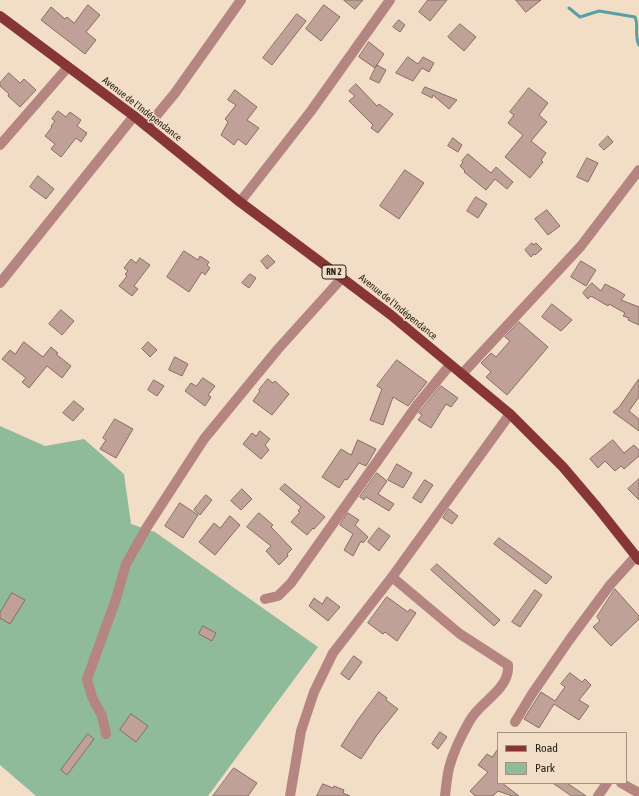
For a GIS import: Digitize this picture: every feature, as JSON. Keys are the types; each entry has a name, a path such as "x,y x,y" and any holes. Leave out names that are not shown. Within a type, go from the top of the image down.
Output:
{"main road":[{"name":"Avenue de l'Indépendance","path":"0,16 134,116 240,202 391,315 510,414 563,467 637,558"}],"street":[{"path":"147,127 175,93 240,0"},
{"path":"240,202 311,111 390,0"},
{"path":"0,145 68,67"},
{"path":"0,283 134,116"},
{"path":"462,374 581,246 639,170"},
{"path":"106,734 102,716 92,697 87,679 116,599 126,564 147,527 204,439 278,349 342,278"},
{"path":"265,599 278,596 291,583 418,405 450,365"},
{"path":"290,796 301,731 314,692 333,653 392,577 510,414"},
{"path":"515,722 532,694 610,585 637,558"},
{"path":"392,577 460,634 508,665 509,673 501,686 470,720 458,744 449,767 445,796"},
{"path":"598,796 606,784"},
{"path":"622,784 639,793"}],"green space":[{"path":"0,426 45,446 84,439 124,474 131,524 155,532 318,647 208,796 36,796 0,765"}],"building":[{"path":"344,0 363,0 355,9"},
{"path":"428,0 447,0 430,21 419,12"},
{"path":"516,0 541,0 526,12"},
{"path":"88,5 100,15 86,32 96,40 85,54 41,20 51,7 65,19 67,17 74,23"},
{"path":"324,5 340,17 321,41 306,29"},
{"path":"297,14 306,21 272,65 263,58"},
{"path":"399,20 405,25 400,32 393,27"},
{"path":"460,24 476,37 464,51 448,37"},
{"path":"369,42 384,54 375,68 359,57"},
{"path":"408,57 418,64 423,57 434,63 429,72 422,68 413,81 396,73"},
{"path":"377,65 386,70 379,83 370,79"},
{"path":"9,73 20,83 24,79 36,90 20,107 0,86 0,83"},
{"path":"356,84 377,106 379,104 393,114 378,133 371,128 373,125 349,101 355,96 349,91"},
{"path":"425,87 457,100 449,109 433,95 432,98 422,93"},
{"path":"529,88 548,103 539,115 547,122 531,141 546,153 541,160 543,162 530,178 505,157 523,135 508,123 514,115 510,112"},
{"path":"235,90 257,107 247,120 259,128 246,145 238,139 234,145 221,135 228,122 225,119 236,105 228,100"},
{"path":"58,111 66,117 70,112 81,120 77,126 87,133 81,142 76,138 61,157 51,149 55,144 45,136 52,127 51,126 55,121 52,119"},
{"path":"608,136 613,142 604,150 599,145"},
{"path":"453,138 462,145 458,152 448,146"},
{"path":"468,154 491,173 496,167 513,182 507,189 495,179 486,190 464,172 465,171 460,166"},
{"path":"587,158 598,163 588,182 577,177"},
{"path":"405,170 424,183 399,219 380,206"},
{"path":"38,176 54,189 46,199 30,187"},
{"path":"476,197 487,204 478,218 467,211"},
{"path":"547,210 560,226 548,235 535,219"},
{"path":"532,243 533,245 536,243 542,249 531,257 525,250"},
{"path":"184,251 198,260 200,256 209,262 207,265 210,268 205,275 202,272 189,292 167,277"},
{"path":"268,255 275,262 267,269 261,261"},
{"path":"140,258 150,265 134,286 138,289 132,296 119,286 127,276 125,274 128,271 124,268 131,259 136,263"},
{"path":"581,261 596,270 586,286 571,277"},
{"path":"250,274 256,278 249,288 242,283"},
{"path":"592,283 601,291 605,284 617,290 625,295 621,300 639,307 639,325 628,320 629,318 623,316 625,313 609,304 608,306 591,296 588,299 583,293"},
{"path":"552,304 572,320 561,331 542,317"},
{"path":"61,310 74,321 62,335 49,324"},
{"path":"519,322 548,347 507,395 486,377 491,372 481,363 491,353 496,357 510,341 505,337"},
{"path":"24,342 43,357 51,347 58,353 56,354 71,366 62,378 47,366 29,388 22,382 26,378 2,359 10,350 15,354"},
{"path":"148,342 157,350 150,357 142,349"},
{"path":"175,357 188,364 182,376 169,370"},
{"path":"397,360 427,382 408,406 393,397 383,425 370,420 382,389 377,386"},
{"path":"203,378 215,386 208,395 211,397 205,406 185,391 191,383 196,386"},
{"path":"268,379 273,383 275,381 289,394 272,415 253,401 260,391 259,390"},
{"path":"639,379 639,397 629,411 639,419 639,431 613,412 619,407"},
{"path":"154,380 164,386 157,396 148,390"},
{"path":"441,386 458,398 451,407 446,404 431,428 418,420 422,415 419,413"},
{"path":"74,401 84,409 73,421 63,413"},
{"path":"115,419 133,429 116,458 100,449 106,440 103,438"},
{"path":"260,431 270,439 265,445 269,450 261,459 243,444 252,433 256,436"},
{"path":"358,440 376,449 366,466 359,463 347,480 345,479 339,488 322,477 341,449 351,455"},
{"path":"613,440 624,453 634,445 639,450 639,456 624,469 621,466 615,471 605,461 598,468 590,459"},
{"path":"397,464 412,473 403,488 388,480"},
{"path":"377,473 387,481 378,494 394,504 389,511 366,497 364,500 360,497"},
{"path":"639,479 639,500 628,489"},
{"path":"425,480 433,485 421,503 413,498"},
{"path":"285,484 325,517 307,535 291,522 300,512 298,511 301,507 280,489"},
{"path":"242,489 252,499 241,510 231,501"},
{"path":"206,495 212,500 200,515 194,510"},
{"path":"180,503 198,515 183,538 165,526"},
{"path":"449,509 458,516 452,524 443,518"},
{"path":"259,513 273,525 271,527 292,549 287,554 288,556 279,565 266,551 271,546 247,527"},
{"path":"348,513 359,520 355,525 368,537 363,543 361,541 353,556 344,550 353,534 340,525"},
{"path":"230,516 240,525 215,555 199,542 214,523 220,528"},
{"path":"379,528 390,536 379,551 368,542"},
{"path":"499,538 552,577 546,584 494,544"},
{"path":"437,564 500,620 494,626 431,570"},
{"path":"615,589 639,616 639,619 611,646 593,627 600,621 597,617"},
{"path":"535,590 542,595 520,627 512,622"},
{"path":"12,593 25,600 10,624 0,618 0,613"},
{"path":"327,597 340,607 328,621 309,606 314,598 322,604"},
{"path":"387,597 408,612 410,609 416,613 397,641 385,632 383,634 368,623"},
{"path":"203,626 216,633 212,641 199,634"},
{"path":"354,656 362,662 349,680 341,674"},
{"path":"570,673 582,682 585,679 591,685 579,700 589,706 579,720 554,704 539,728 524,719 541,692 555,701 565,687 561,684"},
{"path":"379,692 387,698 386,700 398,709 377,735 361,759 341,746 357,721"},
{"path":"131,714 148,726 136,742 120,730"},
{"path":"440,732 447,737 438,749 432,744"},
{"path":"88,734 94,739 67,775 61,770"},
{"path":"497,750 497,784 503,784 519,796 512,796 498,791 493,796 475,796 470,791 488,772 478,765 487,754 492,757"},
{"path":"234,768 257,783 248,796 213,796"},
{"path":"323,784 344,790 343,793 350,796 317,796"},
{"path":"554,784 568,784 586,796 572,796"}],"waterway":[{"path":"569,8 580,17 599,11 635,17 639,45"}]}
